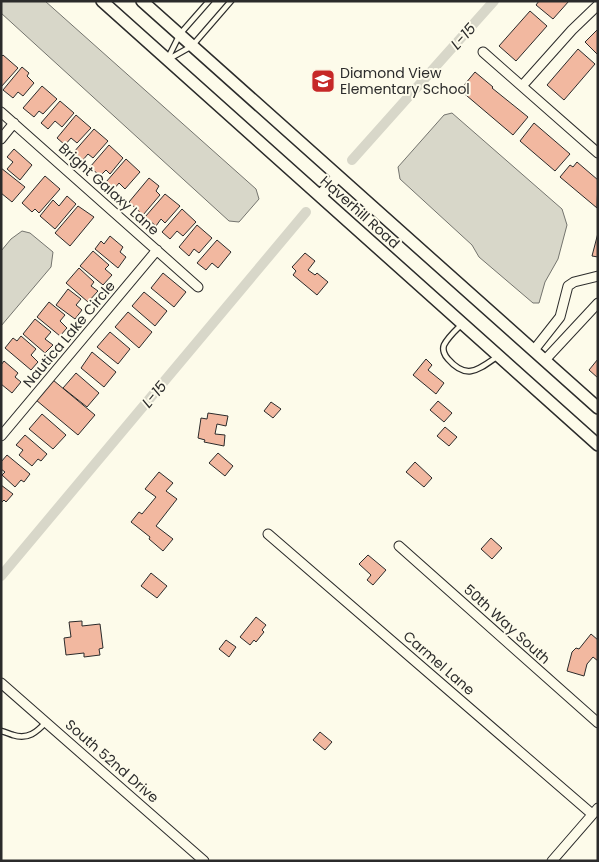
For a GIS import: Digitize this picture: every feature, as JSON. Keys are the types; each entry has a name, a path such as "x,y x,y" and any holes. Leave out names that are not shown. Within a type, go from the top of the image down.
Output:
{"street":[{"name":"Haverhill Road","path":"102,1 598,445"},
{"name":"Haverhill Road","path":"142,1 598,408"},
{"path":"522,86 572,30 598,5"},
{"path":"483,52 598,153"},
{"name":"Bright Galaxy Lane","path":"1,112 198,287"},
{"path":"1,139 14,123"},
{"path":"320,196 338,176"},
{"name":"Nautica Lake Circle","path":"1,436 158,250"},
{"path":"534,350 560,317 568,286 574,282 598,276"},
{"path":"545,360 598,303"},
{"name":"Carmel Lane","path":"268,534 595,811"},
{"name":"50th Way South","path":"399,546 598,723"},
{"name":"South 52nd Drive","path":"1,683 204,861"},
{"path":"552,861 595,811"}],"lane":[{"path":"168,60 180,34 209,1"},
{"path":"168,60 192,46 232,1"},
{"path":"462,323 444,345 443,350 446,357 453,365 464,372 474,372 499,355"},
{"path":"1,731 18,736 27,736 36,733 46,722"}],"shaded area":[{"path":"1,1 45,1 256,189 259,199 239,222 229,221 1,13"},
{"path":"452,113 562,209 567,225 558,259 545,282 539,303 533,303 479,257 472,245 400,179 398,167 444,115"},
{"path":"22,231 30,233 53,252 51,267 1,326 1,251 11,239"}],"building":[{"path":"539,1 569,1 553,19 536,5"},
{"path":"530,11 547,26 516,61 499,46"},
{"path":"598,29 598,55 585,42"},
{"path":"578,49 595,64 564,100 547,85"},
{"path":"3,55 18,68 1,87 1,57"},
{"path":"22,67 29,73 27,76 34,83 23,96 18,92 13,98 3,90"},
{"path":"475,72 528,117 513,135 460,90"},
{"path":"42,86 57,99 43,114 39,111 34,117 23,108"},
{"path":"60,101 74,113 62,127 55,121 48,129 41,123"},
{"path":"76,115 91,128 77,143 71,138 65,145 57,138"},
{"path":"534,123 570,154 555,171 520,141"},
{"path":"94,129 108,141 93,158 88,154 82,161 73,153"},
{"path":"109,145 123,158 110,174 106,170 100,176 90,167"},
{"path":"14,149 32,165 20,180 7,169 13,162 7,157"},
{"path":"126,159 140,172 125,189 119,183 114,189 106,182"},
{"path":"577,162 598,180 597,208 560,177 570,165 573,167"},
{"path":"1,168 25,187 12,202 1,193"},
{"path":"45,176 60,189 39,213 35,209 32,212 22,203"},
{"path":"149,178 159,186 156,191 160,195 143,215 129,202"},
{"path":"165,194 180,206 165,223 161,219 156,226 145,217"},
{"path":"67,196 76,204 55,229 40,216 53,200 59,206"},
{"path":"78,206 94,217 70,246 55,233"},
{"path":"182,209 196,222 183,236 177,231 170,239 162,232"},
{"path":"197,225 212,238 199,253 194,249 189,256 179,247"},
{"path":"598,233 598,257 592,256"},
{"path":"110,236 123,247 120,252 126,257 118,268 95,249 101,241 104,244"},
{"path":"217,240 231,252 218,268 212,263 206,270 197,263"},
{"path":"93,251 109,265 105,269 112,275 103,285 80,266"},
{"path":"305,253 315,261 308,270 315,275 317,273 328,282 317,295 293,275 296,271 292,267"},
{"path":"79,268 94,282 91,286 98,291 88,302 66,283"},
{"path":"163,273 186,292 174,307 151,288"},
{"path":"68,289 81,299 76,305 82,310 75,319 56,305"},
{"path":"144,292 167,311 155,326 132,306"},
{"path":"49,302 65,315 60,321 67,328 60,336 37,317"},
{"path":"128,312 152,332 139,348 115,327"},
{"path":"35,319 51,332 45,339 53,345 45,353 23,334"},
{"path":"110,332 130,349 118,364 97,347"},
{"path":"21,336 36,349 31,355 38,362 31,370 5,348 13,338 17,341"},
{"path":"92,352 116,372 104,387 81,368"},
{"path":"426,359 432,365 428,370 444,383 436,394 413,375"},
{"path":"598,359 598,378 589,370"},
{"path":"4,361 18,373 15,377 21,382 12,393 1,384 1,365"},
{"path":"76,373 99,393 87,407 63,388"},
{"path":"53,380 95,415 78,435 36,400"},
{"path":"438,401 452,413 444,422 430,410"},
{"path":"271,402 281,409 273,418 264,411"},
{"path":"208,413 228,416 226,426 217,424 215,434 225,435 224,446 204,442 205,440 198,438 201,418 207,419"},
{"path":"42,414 66,435 53,449 29,429"},
{"path":"445,427 457,437 449,446 437,436"},
{"path":"25,435 47,454 41,461 38,459 32,466 19,455 23,450 16,445"},
{"path":"218,453 233,466 225,476 209,463"},
{"path":"7,455 30,474 24,482 21,480 15,487 2,475 5,472 1,469 1,462"},
{"path":"415,462 432,478 424,487 406,472"},
{"path":"159,472 173,483 166,491 177,499 156,526 173,539 163,551 149,539 150,537 131,522 139,512 142,514 156,497 145,489"},
{"path":"1,485 13,494 6,502 4,500 1,503"},
{"path":"491,538 502,548 492,559 481,549"},
{"path":"368,555 386,570 373,585 367,580 371,575 359,564"},
{"path":"151,573 167,586 157,598 141,586"},
{"path":"256,617 266,625 262,630 264,632 256,642 254,640 250,645 240,637"},
{"path":"82,621 82,626 100,624 103,648 99,649 100,655 84,657 84,653 66,655 64,638 71,637 69,622"},
{"path":"591,634 598,640 598,661 593,657 587,664 584,676 567,671 572,652 576,648 579,649"},
{"path":"226,640 236,647 229,657 219,649"},
{"path":"320,732 332,742 325,750 313,740"}],"waterway":[{"name":"L-15","path":"352,160 494,1"},
{"name":"L-15","path":"1,576 306,212"}],"place":[{"name":"Diamond View Elementary School","path":"323,81"}]}
